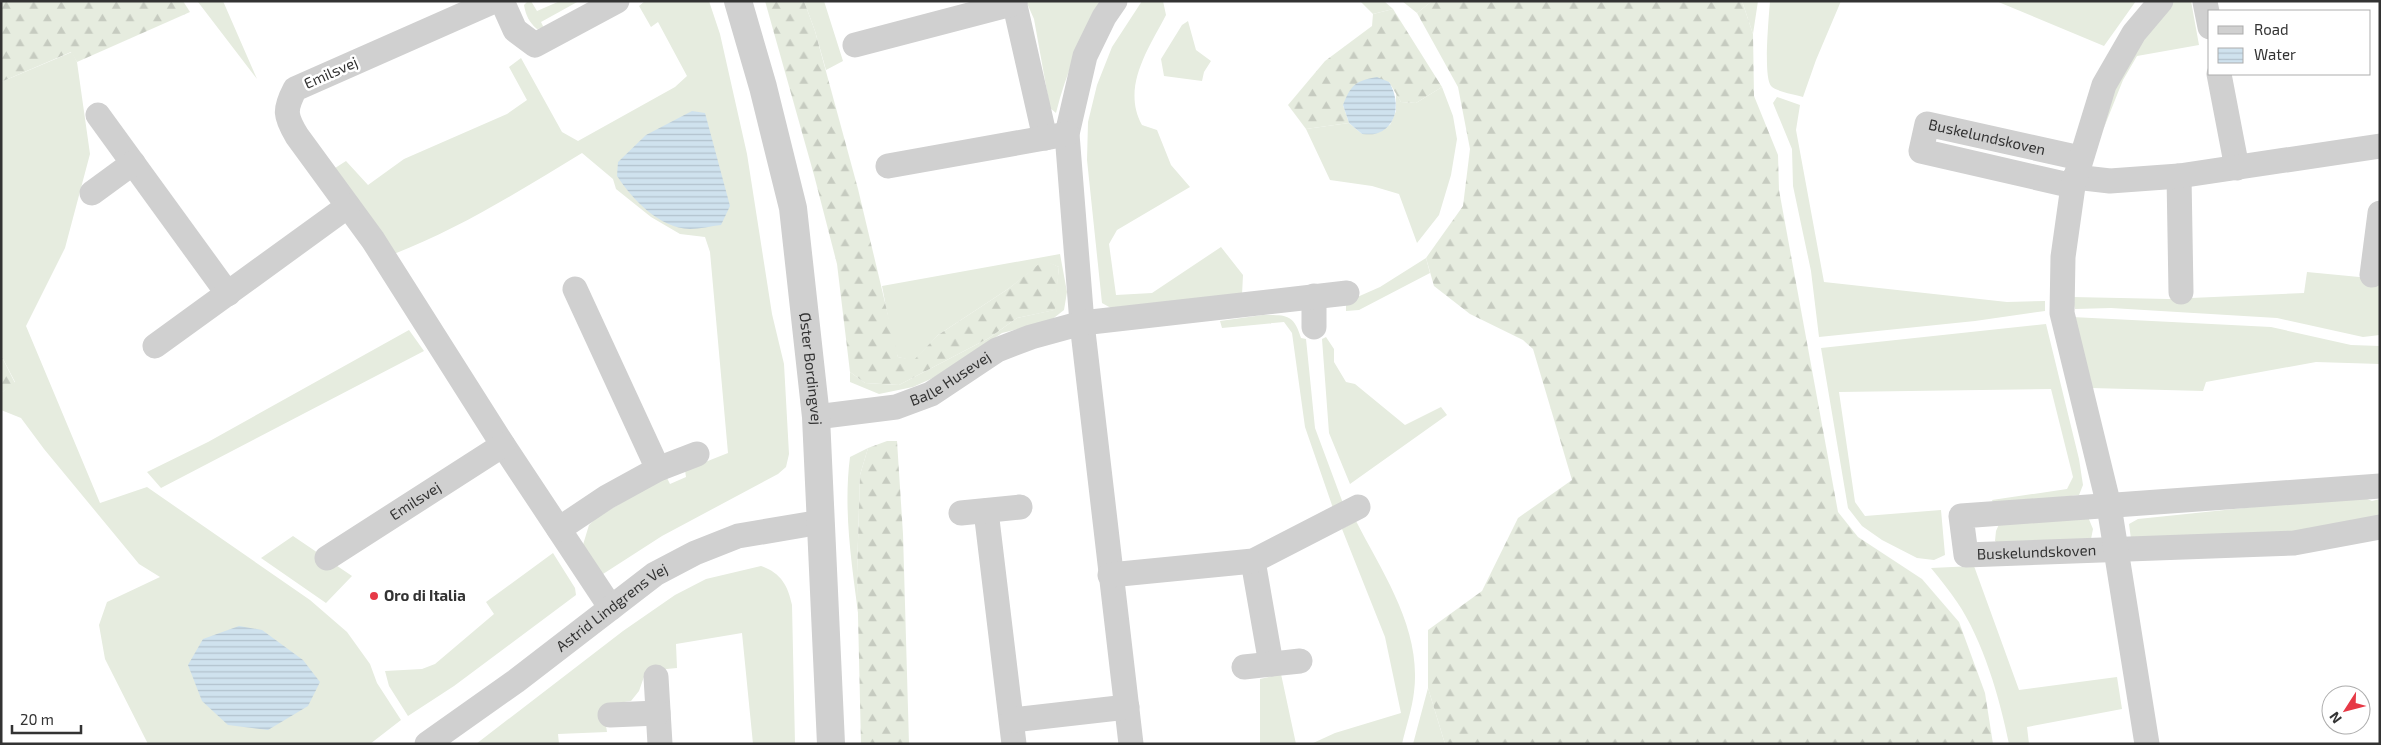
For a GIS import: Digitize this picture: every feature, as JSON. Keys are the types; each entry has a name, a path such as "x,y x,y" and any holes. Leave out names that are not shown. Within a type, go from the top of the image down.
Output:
{"street":[{"name":"Emilsvej","path":"494,1 295,89 287,104 287,119 297,136 373,240 503,445 611,608"},
{"path":"502,1 515,30 535,45 617,1"},
{"name":"Øster Bordingvej","path":"738,1 763,87 793,208 816,417 831,744"},
{"path":"1056,136 1085,56 1104,17 1115,1"},
{"name":"Buskelundskoven","path":"2147,744 2108,506 2062,313 2063,257 2076,174 2104,85 2134,33 2161,1"},
{"path":"855,45 1014,2 1056,136 1082,323 1131,744"},
{"path":"2205,2 2208,17"},
{"path":"2219,75 2237,168"},
{"path":"98,115 228,294"},
{"name":"Buskelundskoven","path":"2076,174 1927,124 1921,151 2076,174 2110,181 2179,176 2380,146"},
{"path":"888,166 1056,136"},
{"path":"92,193 133,163"},
{"path":"2179,176 2180,292"},
{"path":"155,346 348,206"},
{"path":"2372,275 2380,213"},
{"path":"575,289 658,469"},
{"name":"Balle Husevej","path":"816,417 896,407 931,394 997,350 1031,336 1082,323 1347,293"},
{"path":"1314,296 1314,327"},
{"name":"Emilsvej","path":"327,558 503,445"},
{"path":"559,529 606,498 658,469 697,454"},
{"name":"Buskelundskoven","path":"2380,486 1961,516 1966,556 2294,543 2380,527"},
{"path":"961,513 1020,506"},
{"path":"1110,575 1253,561 1358,507"},
{"path":"986,510 1013,732 1127,707"},
{"name":"Astrid Lindgrens Vej","path":"436,741 655,574 696,553 730,539 767,530 820,522"},
{"path":"1253,561 1271,664"},
{"path":"1244,667 1300,661"},
{"path":"656,677 660,744"},
{"path":"610,715 658,713"}],"green space":[{"path":"1,1 183,1 190,12 77,62 71,52 1,82"},
{"path":"223,1 257,79 198,2"},
{"path":"531,1 537,11 560,1 579,1 541,22 544,28 537,29 530,21 526,12 524,5"},
{"path":"645,1 709,1 720,34 747,154 772,314 784,364 789,454 786,467 778,474 662,536 603,574 582,548 589,525 596,518 666,476 670,484 686,477 685,470 728,453 710,252 705,237 680,234 651,217 616,189 613,179 582,153 467,220 394,254 332,170 346,161 368,185 404,159 507,114 527,100 509,67 521,58 562,132 578,141 675,87 687,76 658,22 651,27 639,6"},
{"path":"765,1 804,1 815,31 858,189 898,357 914,360 938,335 1008,289 1044,260 1059,267 1055,310 1017,318 989,338 899,385 865,383 850,372 837,264"},
{"path":"804,1 824,1 843,61 826,70 815,31"},
{"path":"1026,1 1102,1 1075,56 1056,113 1050,108 1034,19"},
{"path":"1142,1 1163,1 1166,15 1145,54 1140,68 1134,96 1136,111 1142,125 1157,130 1171,165 1190,187 1117,230 1109,244 1116,295 1152,293 1221,247 1243,275 1242,295 1118,312 1102,303 1087,160 1088,122 1097,85 1112,47"},
{"path":"1360,1 1384,1 1393,9 1373,14"},
{"path":"1402,1 1432,1 1417,13"},
{"path":"1432,1 1742,1 1753,34 1754,96 1778,155 1779,190 1838,512 1858,537 1922,579 1959,622 1985,693 1993,744 1445,744 1428,688 1428,630 1482,591 1518,518 1572,480 1533,349 1523,340 1470,314 1434,286 1426,258 1463,206 1470,149 1458,87 1417,13"},
{"path":"1742,1 1758,1 1753,34"},
{"path":"1770,1 1841,1 1816,60 1803,97 1777,90 1771,86 1767,71"},
{"path":"1996,1 2136,1 2104,46"},
{"path":"2173,1 2191,1 2199,45 2137,56 2123,80 2103,130 2120,72"},
{"path":"1393,9 1442,87 1416,103 1401,102 1389,82 1343,105 1349,123 1306,129 1288,105 1325,61 1372,26 1373,14"},
{"path":"1188,21 1196,50 1211,61 1204,72 1202,81 1164,76 1161,59 1182,25"},
{"path":"72,52 77,62 90,154 65,248 26,326 100,503 147,487 310,600 347,632 370,664 377,683 401,720 370,744 148,744 105,659 99,625 107,602 160,577 139,564 44,449 21,418 1,410 1,393 15,382 1,355 1,82"},
{"path":"1442,87 1453,116 1457,139 1451,175 1439,215 1417,243 1399,194 1372,186 1330,180 1306,129 1349,123 1362,134 1390,125 1396,111 1396,93 1401,102 1416,103"},
{"path":"1777,97 1800,105 1796,130 1824,282 2007,302 2045,301 2045,311 1975,321 1819,337 1811,271 1793,186 1792,149 1773,103"},
{"path":"1060,254 1067,292 1064,310 1050,321 1002,333 935,377 913,387 879,394 850,382 850,372 865,383 899,385 989,338 1017,318 1054,310 1059,267 1044,261 1008,289 938,335 914,361 898,357 893,343 882,286"},
{"path":"1426,258 1430,273 1359,310 1346,311 1346,302 1380,287"},
{"path":"2307,272 2380,279 2380,335 2363,337 2277,318 2111,308 2075,309 2072,297 2168,299 2304,293"},
{"path":"1263,315 1278,315 1292,320 1301,338 1306,339 1315,428 1344,506 1334,511 1305,427 1292,333 1284,322 1222,328 1220,321"},
{"path":"2072,317 2271,327 2351,345 2380,346 2380,364 2316,362 2206,382 2203,391 2091,388"},
{"path":"2046,324 2079,459 2083,485 2079,495 1994,505 1992,500 2067,489 2073,477 2051,389 1839,392 1855,502 1865,516 1941,510 1945,555 1934,560 1917,558 1882,540 1862,526 1848,508 1821,348"},
{"path":"409,330 424,351 161,488 147,472 208,442"},
{"path":"1326,337 1334,349 1334,362 1346,382 1355,384 1405,425 1441,407 1447,415 1350,484 1329,433 1322,339"},
{"path":"1,355 15,383 1,393"},
{"path":"887,441 897,441 903,534 909,744 861,744 857,573 860,475 868,448"},
{"path":"868,448 860,475 857,573 859,620 849,538 848,477 850,457"},
{"path":"2360,496 2372,501 2380,499 2380,523 2330,531 2131,539 2129,524 2138,519"},
{"path":"2088,517 2093,529 2091,539 2002,547 1995,541 1996,531 2000,522"},
{"path":"1356,521 1398,603 1412,646 1415,669 1414,692 1402,744 1311,744 1335,733 1401,713 1385,637 1342,529"},
{"path":"293,536 352,576 326,603 261,558"},
{"path":"553,553 575,588 576,595 454,686 408,716 389,686 385,671 422,669 435,664 494,614 486,602"},
{"path":"761,566 779,576 786,586 792,605 795,744 753,744 742,633 676,644 677,668 646,671 639,691 631,701 603,705 607,732 558,734 559,744 476,744 623,631 675,595 706,579"},
{"path":"1974,566 2019,690 2117,677 2122,709 2027,727 2029,744 2009,744 2001,708 1983,652 1957,602 1931,568"},
{"path":"1281,674 1296,744 1260,744 1260,679"},
{"path":"1428,688 1445,744 1413,744"}],"water":[{"path":"1377,77 1389,82 1395,95 1396,110 1394,117 1385,129 1378,133 1362,134 1349,123 1343,105 1351,88 1359,82"},
{"path":"692,111 705,113 730,206 721,225 698,229 679,227 657,218 630,194 617,176 618,162 646,135"},
{"path":"239,626 262,630 303,660 320,682 308,706 268,730 228,725 202,701 188,665 203,639"}],"place":[{"name":"Oro di Italia","path":"374,596"}]}
